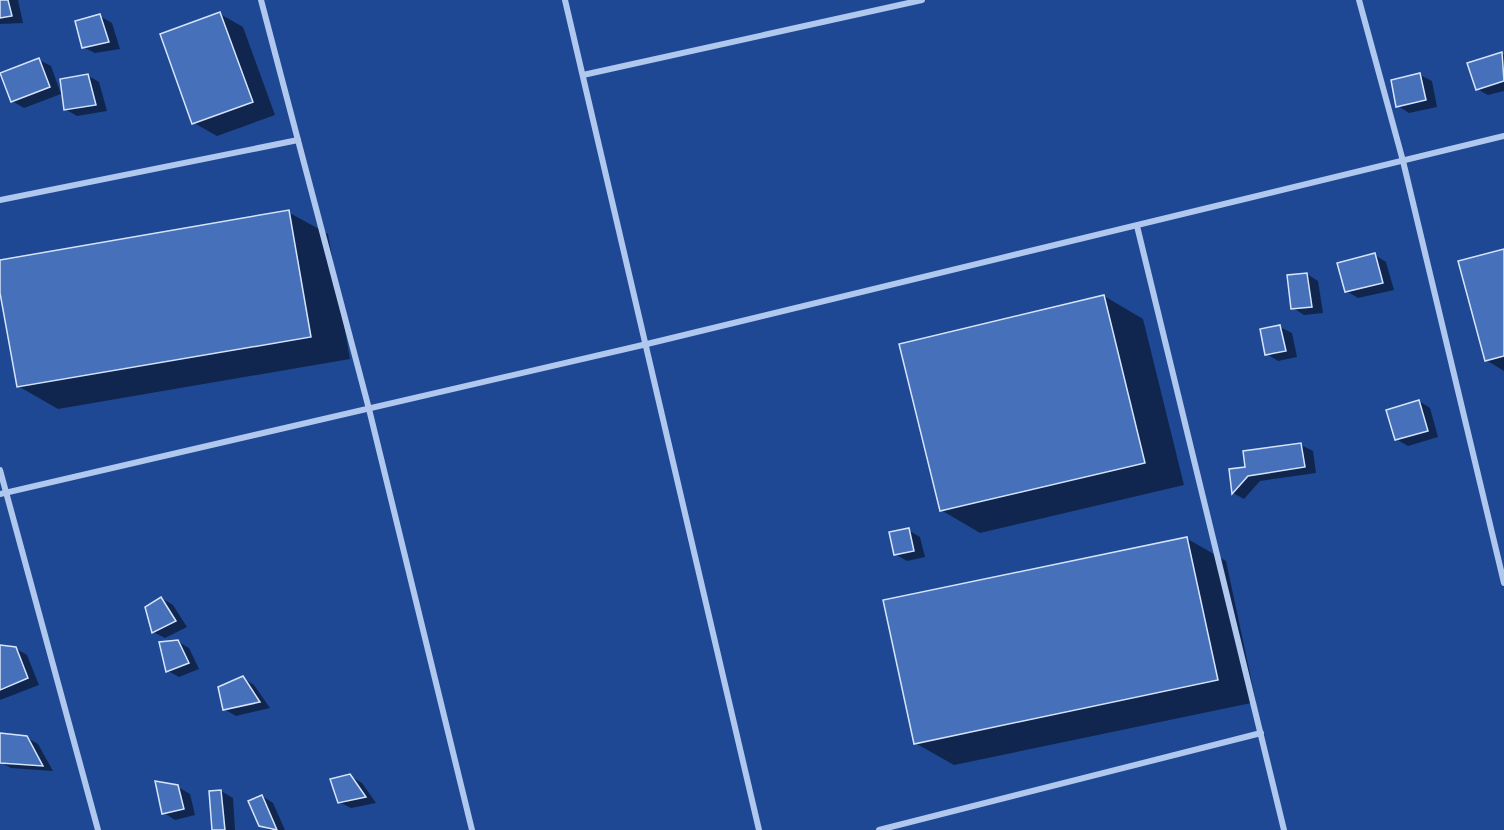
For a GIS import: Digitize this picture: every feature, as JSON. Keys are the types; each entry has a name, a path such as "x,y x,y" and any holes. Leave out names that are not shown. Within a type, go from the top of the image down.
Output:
{"street":[{"path":"261,0 369,409 472,830"},
{"path":"565,0 759,830"},
{"path":"583,75 922,0"},
{"path":"1359,0 1403,161 1504,583"},
{"path":"3,494 647,344 1504,136"},
{"path":"0,200 298,140"},
{"path":"1137,226 1284,830"},
{"path":"0,470 3,494 98,830"},
{"path":"879,830 1261,733"}],"building":[{"path":"0,0 8,0 12,16 0,18"},
{"path":"220,12 253,102 192,124 160,34"},
{"path":"100,14 109,42 82,48 75,21"},
{"path":"1502,52 1504,81 1476,90 1467,63"},
{"path":"39,58 50,87 11,102 0,73"},
{"path":"1420,73 1426,100 1396,107 1391,80"},
{"path":"88,74 96,105 64,110 60,79"},
{"path":"289,210 311,337 17,387 0,293 0,260"},
{"path":"1504,249 1504,356 1485,361 1458,261"},
{"path":"1375,253 1383,283 1345,292 1337,263"},
{"path":"1307,273 1312,307 1291,309 1287,275"},
{"path":"1104,295 1145,463 940,511 899,344"},
{"path":"1280,325 1286,351 1265,355 1260,329"},
{"path":"1419,400 1428,431 1395,440 1386,410"},
{"path":"1301,443 1305,467 1248,476 1232,494 1229,469 1245,467 1243,451"},
{"path":"909,528 914,551 894,555 889,532"},
{"path":"1187,537 1218,680 914,744 883,600"},
{"path":"161,597 176,621 152,633 145,607"},
{"path":"178,640 189,663 166,672 159,642"},
{"path":"0,645 16,647 28,678 0,690"},
{"path":"243,676 260,702 223,710 218,687"},
{"path":"0,733 27,736 43,766 0,763"},
{"path":"350,774 366,797 338,803 330,779"},
{"path":"155,781 178,785 184,809 162,814"},
{"path":"221,790 225,830 212,830 209,791"},
{"path":"262,795 277,830 259,826 248,801"}]}
